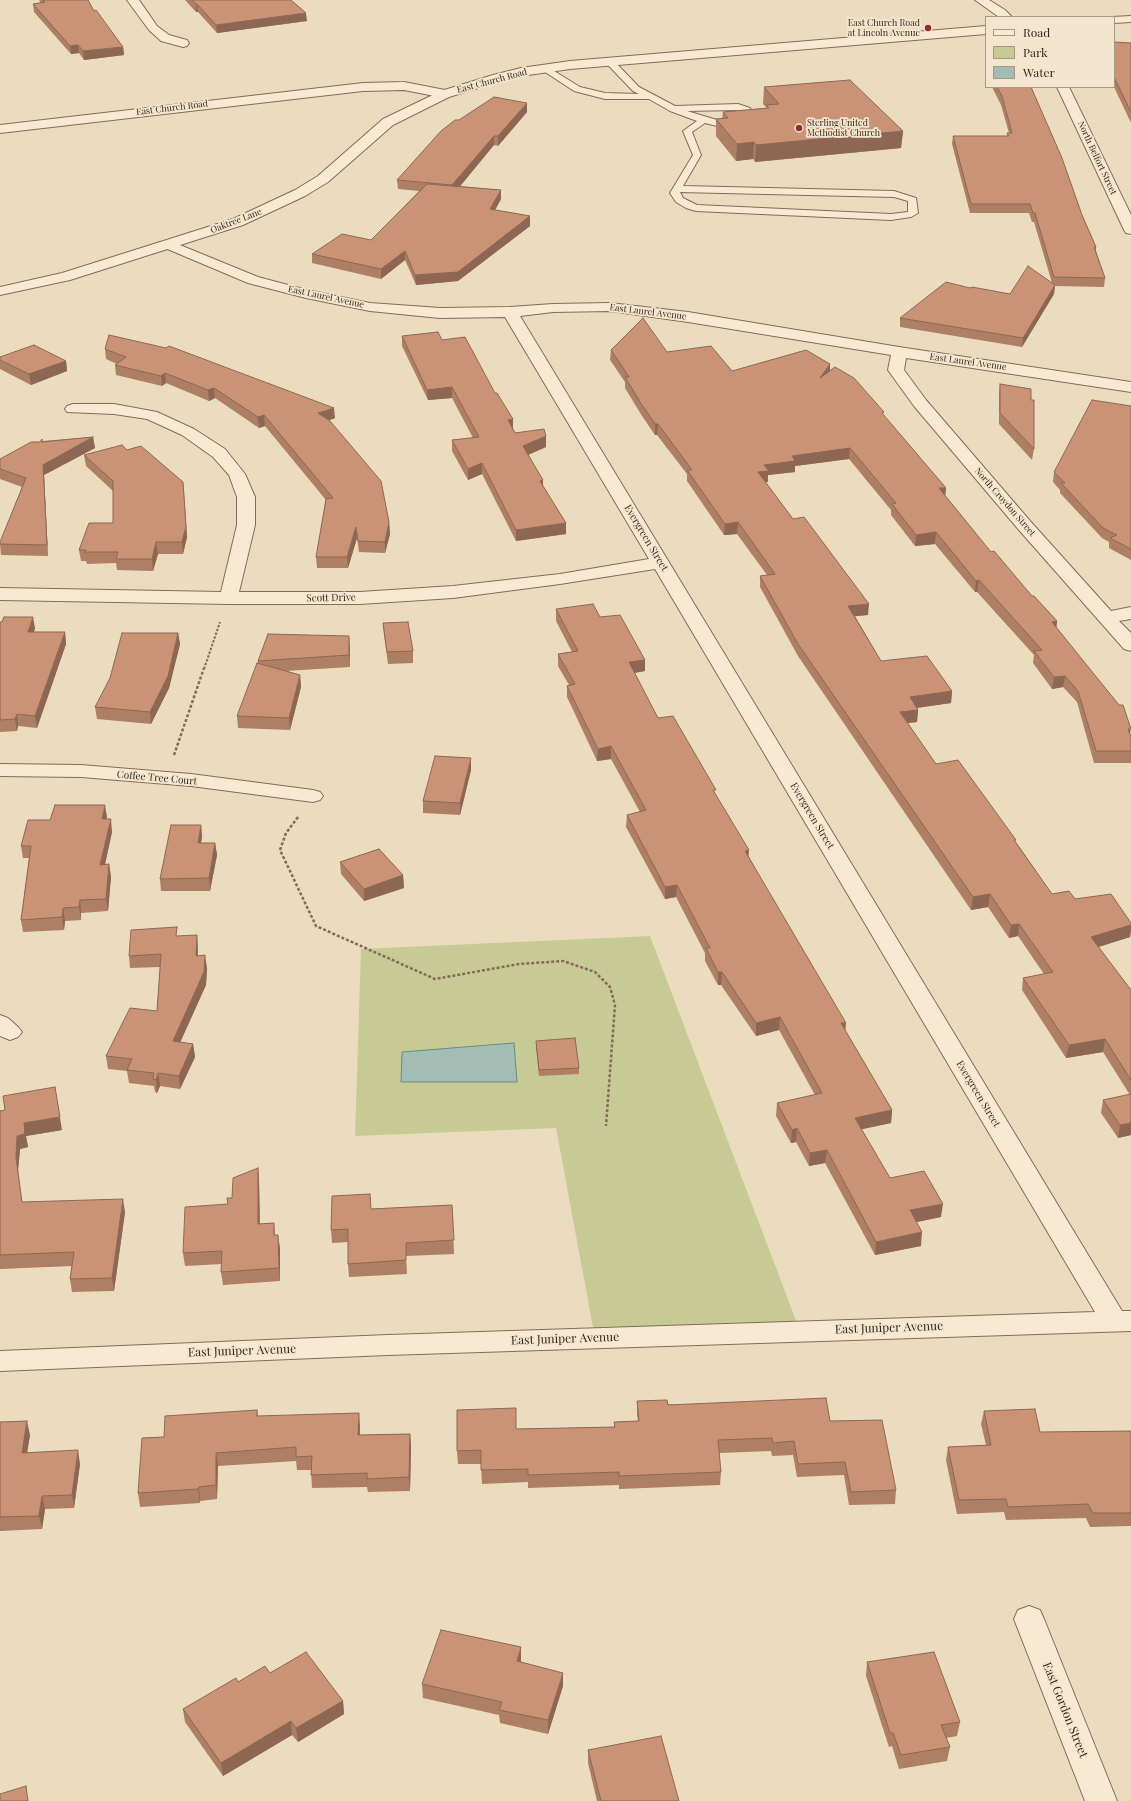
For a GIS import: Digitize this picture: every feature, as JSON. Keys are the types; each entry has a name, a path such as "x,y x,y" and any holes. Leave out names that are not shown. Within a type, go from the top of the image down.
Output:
{"street":[{"path":"133,0 153,28 165,38 183,43"},
{"path":"981,0 1005,16"},
{"path":"1115,20 1131,19"},
{"name":"East Church Road","path":"0,129 363,87 404,86 445,94 497,78 543,68 985,30"},
{"name":"North Belfort Street","path":"1063,88 1131,230"},
{"name":"Oaktree Lane","path":"0,291 65,277 170,245 238,222 300,193 323,179 369,137 388,122 445,94"},
{"name":"East Laurel Avenue","path":"170,245 253,280 306,294 363,305 440,313 510,312 552,308 610,307 688,317 899,352 1131,387"},
{"name":"Evergreen Street","path":"510,312 660,563 1122,1321"},
{"name":"North Croydon Street","path":"899,352 896,370 920,403 1025,526 1107,616 1131,645"},
{"path":"73,409 114,409 151,415 188,432 219,453 237,474 246,497 246,525 229,598"},
{"name":"Scott Drive","path":"0,594 229,598 360,598 453,592 560,579 660,563"},
{"path":"1107,616 1131,613"},
{"name":"Coffee Tree Court","path":"0,770 81,771 166,778 314,796"},
{"name":"East Juniper Avenue","path":"0,1361 396,1345 1122,1321"},
{"name":"East Gordon Street","path":"1029,1619 1101,1801"}],"lane":[{"path":"610,62 636,89 673,109 717,123 729,122 746,117 750,114 750,112 738,107 673,109"},
{"path":"543,68 577,89 605,96 649,97"},
{"path":"677,189 894,194 914,200 913,213 891,217 696,208 679,200 675,193 677,189 697,155 687,131 704,120"}],"path":[{"path":"166,778 229,598"},
{"path":"314,796 286,833 280,850 316,926 435,979 519,964 563,961 595,972 610,987 615,1005 606,1126"}],"green space":[{"path":"650,936 800,1331 595,1338 556,1128 355,1136 361,949"}],"water":[{"path":"514,1043 517,1082 401,1082 402,1052"}],"building":[{"path":"43,0 88,0 94,11 96,10 123,47 83,51 78,45 70,46 33,4 45,2"},
{"path":"192,0 291,0 306,13 216,25"},
{"path":"1115,42 1131,43 1131,112 1115,79"},
{"path":"850,80 903,131 756,145 754,142 737,144 716,119 728,118 723,112 769,108 766,105 779,104 764,87"},
{"path":"998,88 1031,88 1062,158 1082,215 1096,247 1094,247 1105,278 1054,277 1035,213 1033,213 1030,204 971,204 953,136 1009,136 1007,133 1012,133 1002,96"},
{"path":"494,97 527,103 498,136 494,136 452,185 397,180 441,131 455,120 459,120"},
{"path":"427,184 501,190 490,209 530,216 458,272 415,275 405,251 381,269 312,254 342,234 371,240"},
{"path":"1028,266 1055,285 1023,338 900,318 946,282 970,288 972,287 1010,294"},
{"path":"643,318 667,352 711,346 732,371 806,350 830,364 820,378 835,367 854,378 946,488 939,488 991,552 994,551 1032,596 1034,596 1057,621 1052,622 1119,705 1123,705 1131,729 1128,729 1131,737 1131,751 1096,751 1078,691 1065,676 1054,677 1034,651 1042,650 979,580 976,581 936,532 916,535 892,504 896,503 850,448 792,456 795,461 764,465 769,471 758,472 793,519 804,517 869,604 848,606 881,661 927,656 952,691 910,697 918,710 900,712 936,764 958,760 1016,840 1014,840 1052,894 1069,891 1075,899 1111,894 1131,923 1131,925 1091,937 1131,990 1131,1080 1105,1039 1069,1045 1023,978 1053,972 1019,924 1011,925 990,894 973,897 798,644 760,576 775,574 738,522 725,524 687,470 692,470 658,424 655,424 642,405 625,377 629,377 611,350"},
{"path":"438,332 442,340 465,337 495,393 497,393 513,419 508,420 515,433 544,429 546,436 523,446 543,480 540,481 566,523 516,530 482,463 468,469 452,440 479,437 452,387 427,390 402,336"},
{"path":"109,335 166,348 169,346 334,408 318,413 330,421 381,481 389,522 385,542 358,541 356,527 347,557 316,557 326,499 333,498 264,415 258,417 214,388 208,390 165,373 161,376 115,365 126,357 105,349"},
{"path":"34,345 66,361 29,374 0,360 0,357"},
{"path":"1000,384 1031,389 1031,400 1034,400 1034,449 1000,413"},
{"path":"1092,400 1131,406 1131,549 1110,538 1117,535 1103,528 1061,483 1065,483 1054,472"},
{"path":"93,437 43,465 47,545 0,544 26,478 0,469 0,459 31,442 40,442 42,439 42,442"},
{"path":"122,445 127,450 141,446 183,482 186,526 182,542 156,542 152,559 116,559 118,552 85,552 86,550 79,550 89,523 113,523 113,481 84,455"},
{"path":"593,604 600,617 620,615 645,660 629,662 658,718 673,716 716,790 713,790 749,850 745,851 846,1023 841,1023 892,1110 855,1118 890,1178 924,1171 943,1204 910,1210 922,1232 876,1242 827,1150 810,1153 797,1128 792,1130 777,1103 822,1093 780,1017 756,1023 722,972 718,972 706,948 710,948 677,885 665,887 627,815 646,810 611,746 598,749 567,686 575,684 558,654 578,651 556,609"},
{"path":"4,617 33,617 28,632 65,632 35,716 17,714 15,719 0,720 0,622 2,622"},
{"path":"408,622 413,651 387,652 383,623"},
{"path":"122,633 178,633 168,676 150,712 95,707 110,678"},
{"path":"268,634 349,636 349,655 258,661"},
{"path":"257,663 300,675 289,718 237,716"},
{"path":"435,756 471,758 460,803 423,801"},
{"path":"55,805 105,805 102,819 111,819 100,865 109,864 106,899 80,900 79,907 63,908 62,917 21,920 31,846 21,846 28,820 50,820"},
{"path":"171,825 201,825 198,843 215,843 209,878 160,879"},
{"path":"379,849 403,875 364,889 340,862"},
{"path":"177,927 176,936 197,935 196,956 205,955 204,972 173,1041 193,1044 179,1076 158,1073 156,1080 153,1079 154,1073 127,1070 132,1059 106,1056 130,1008 157,1011 161,954 129,956 131,930"},
{"path":"575,1038 579,1068 539,1070 536,1041"},
{"path":"55,1087 60,1117 24,1123 25,1134 17,1136 16,1158 22,1202 123,1199 112,1278 70,1279 74,1252 0,1255 0,1111 5,1110 3,1096"},
{"path":"1131,1094 1131,1123 1120,1125 1103,1100"},
{"path":"258,1168 258,1224 274,1223 274,1235 278,1235 279,1268 221,1272 222,1251 183,1253 185,1207 228,1204 227,1198 232,1198 233,1178"},
{"path":"370,1194 371,1209 452,1205 454,1240 406,1243 406,1260 348,1264 348,1229 331,1230 332,1196"},
{"path":"826,1398 830,1421 882,1420 896,1490 851,1492 845,1462 798,1464 794,1441 773,1443 772,1438 718,1440 721,1472 619,1476 619,1472 528,1475 528,1469 481,1470 481,1450 457,1451 457,1410 516,1408 516,1429 615,1427 614,1422 639,1421 637,1401 667,1400 668,1405"},
{"path":"1035,1409 1040,1432 1131,1431 1131,1513 1093,1513 1088,1504 1008,1507 1006,1499 959,1500 948,1447 991,1445 984,1411"},
{"path":"257,1410 257,1416 359,1413 358,1435 410,1434 409,1477 367,1479 367,1473 311,1475 312,1456 296,1457 296,1447 216,1453 216,1485 199,1487 198,1489 138,1493 142,1438 164,1437 165,1416"},
{"path":"27,1421 22,1453 78,1450 72,1495 42,1496 39,1516 0,1517 0,1422"},
{"path":"441,1630 521,1647 517,1661 563,1673 548,1720 499,1710 502,1702 422,1684"},
{"path":"306,1652 343,1701 296,1728 291,1721 221,1763 183,1709 236,1678 238,1682 265,1666 270,1673"},
{"path":"934,1652 960,1722 941,1725 950,1747 901,1755 893,1733 890,1733 867,1662"},
{"path":"661,1736 679,1801 601,1801 588,1750"},
{"path":"26,1786 28,1801 0,1801 0,1794"}],"place":[{"name":"East Church Road at Lincoln Avenue","path":"928,28"},
{"name":"Sterling United Methodist Church","path":"799,128"}]}
